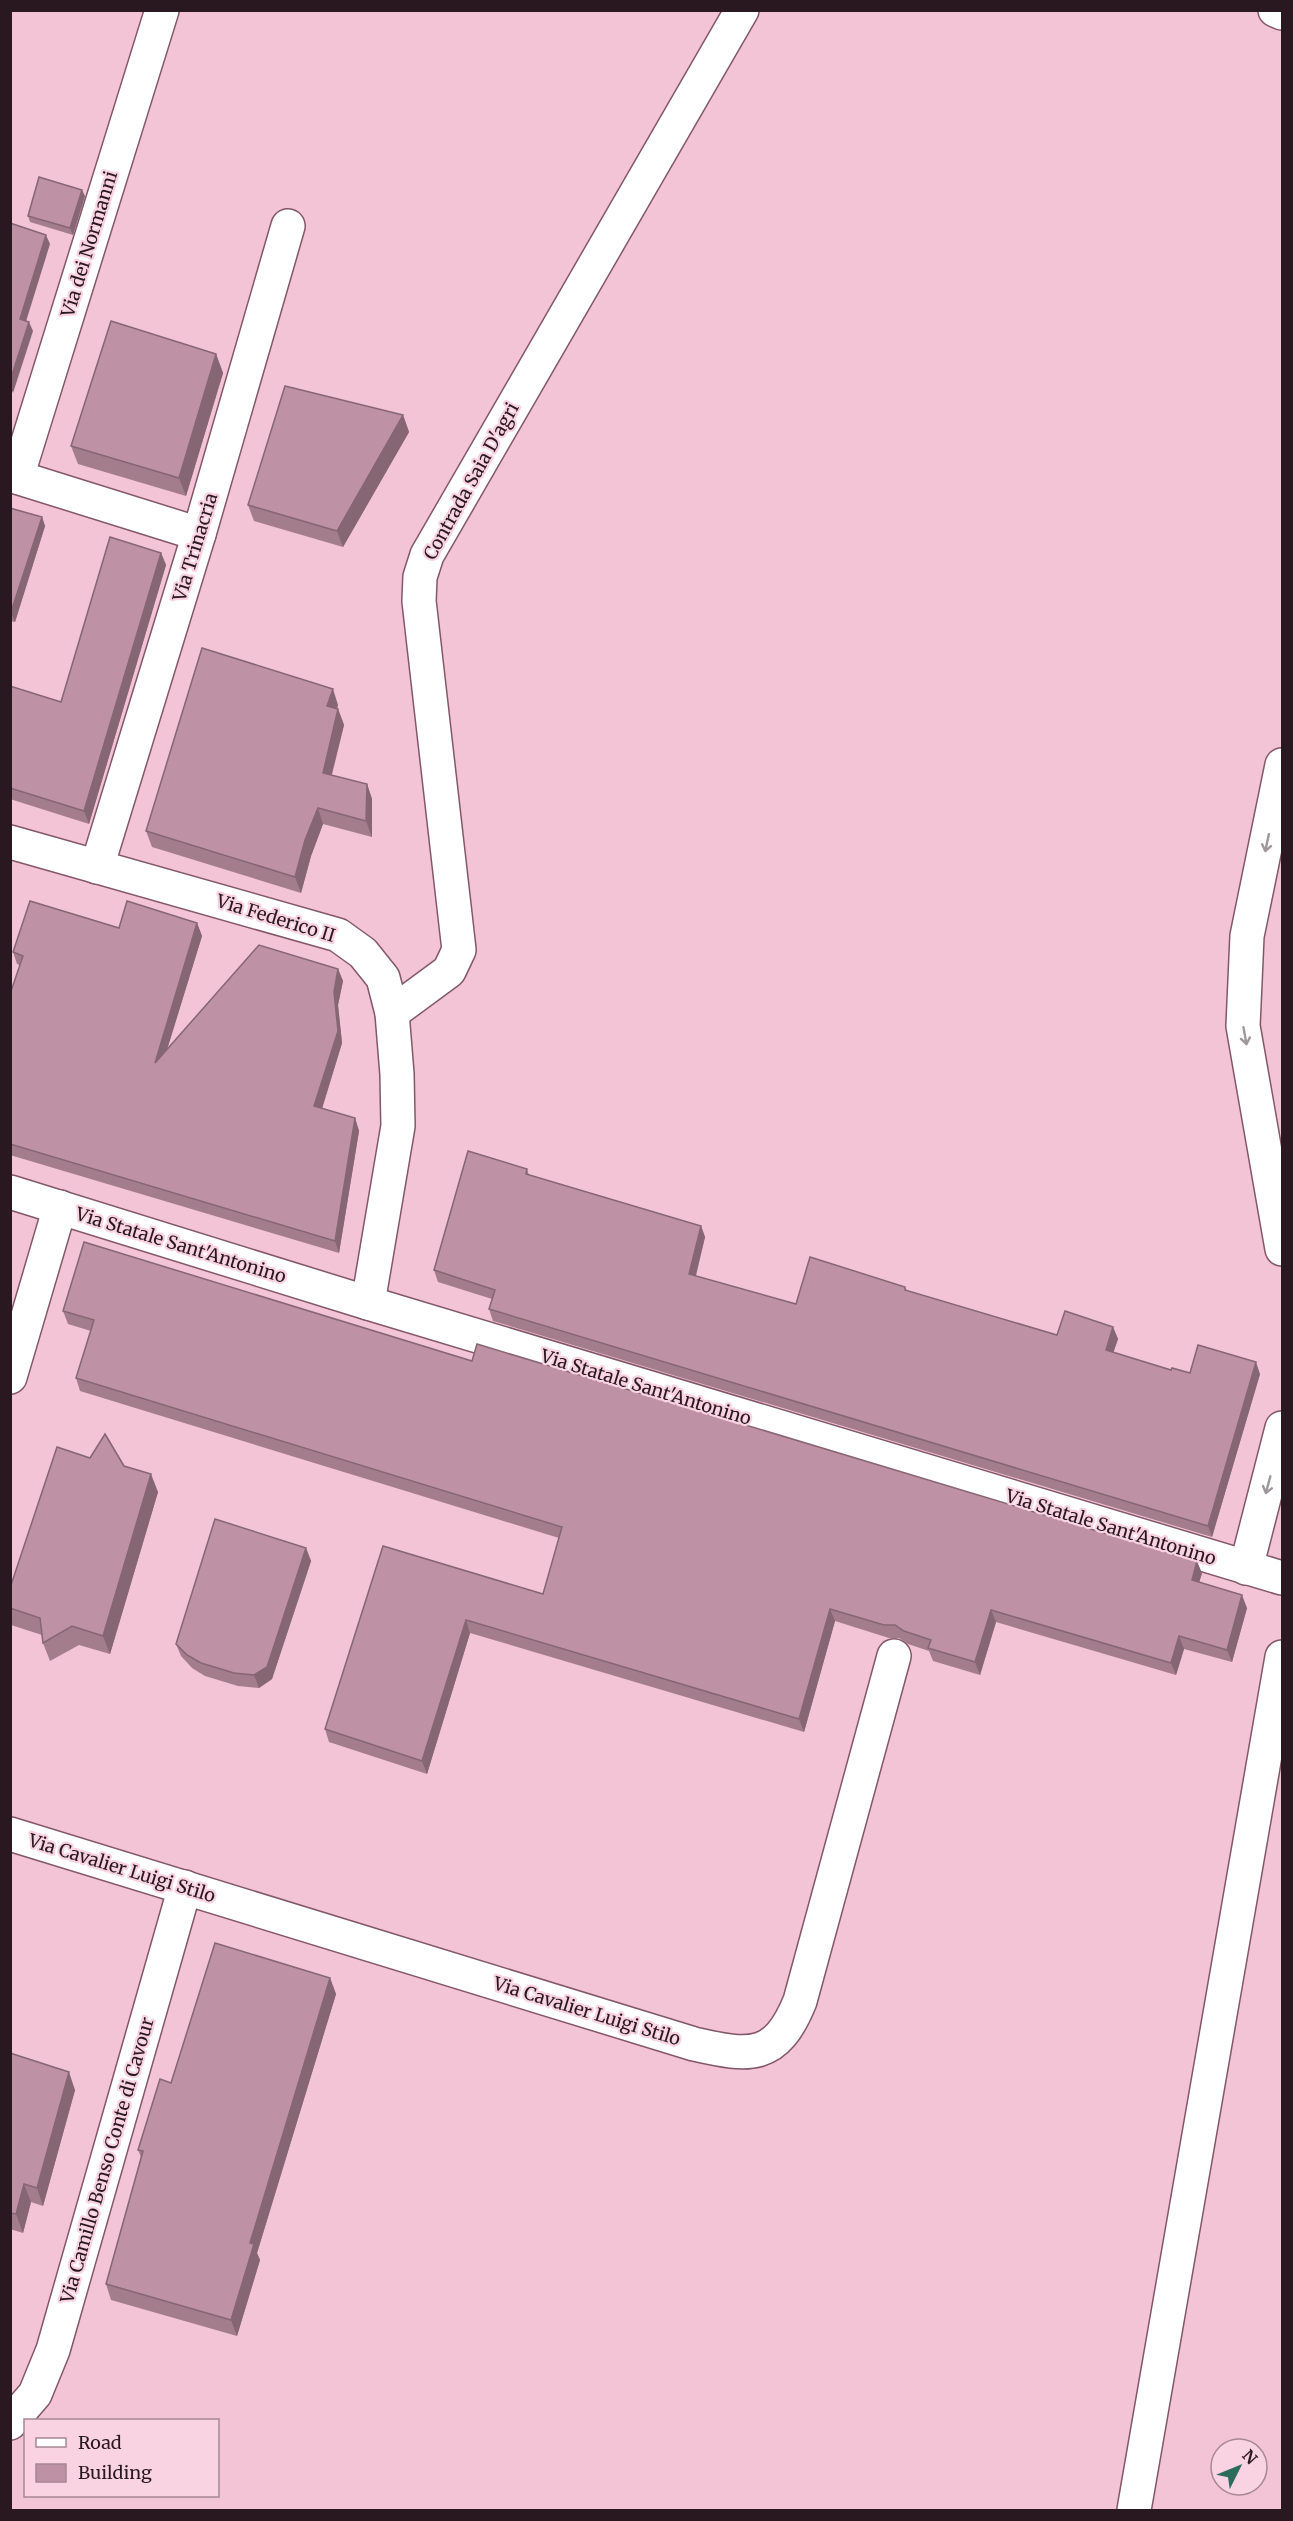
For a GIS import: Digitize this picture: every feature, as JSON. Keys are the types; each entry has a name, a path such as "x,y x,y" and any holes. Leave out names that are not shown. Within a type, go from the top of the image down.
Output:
{"main road":[{"name":"Via dei Normanni","path":"162,10 14,476 199,534"},
{"name":"Contrada Saia D'agri","path":"392,1013 449,971 459,950 419,601 420,577 427,555 742,10"},
{"path":"1275,10 1282,13"},
{"name":"Via Trinacria","path":"97,867 199,534 288,226"},
{"path":"1282,765 1247,936 1243,1026 1282,1249"},
{"name":"Via Federico II","path":"10,842 338,935 363,953 383,978 392,1013 398,1126 368,1303"},
{"name":"Via Statale Sant'Antonino","path":"10,1192 368,1303 1282,1578"},
{"path":"10,1377 60,1207"},
{"path":"1246,1568 1282,1428"},
{"name":"Via Cavalier Luigi Stilo","path":"10,1834 694,2044 730,2052 751,2053 772,2045 790,2025 800,2001 894,1656"},
{"path":"1134,2511 1282,1657"},
{"name":"Via Camillo Benso Conte di Cavour","path":"10,2423 35,2394 52,2350 185,1887"}],"building":[{"path":"39,177 82,190 70,228 28,216"},
{"path":"10,223 46,235 20,319 29,322 10,381"},
{"path":"111,321 216,354 179,478 71,446"},
{"path":"285,386 403,415 337,531 248,505"},
{"path":"10,508 42,517 11,612 10,612"},
{"path":"110,537 161,553 84,811 10,788 10,686 61,702"},
{"path":"202,648 333,689 327,706 338,709 323,773 367,784 366,821 318,808 305,840 295,877 146,831"},
{"path":"30,901 119,928 127,901 197,923 155,1063 259,945 338,969 334,992 338,1031 314,1106 355,1118 335,1241 10,1144 10,994 23,956 13,952"},
{"path":"468,1151 527,1169 526,1174 701,1226 689,1274 796,1304 810,1257 905,1287 905,1290 1057,1335 1065,1311 1113,1327 1106,1350 1171,1370 1172,1368 1190,1373 1198,1345 1256,1362 1208,1526 489,1309 495,1290 434,1270"},
{"path":"84,1242 472,1361 477,1344 1197,1561 1192,1580 1242,1595 1227,1650 1179,1636 1171,1663 991,1610 975,1662 928,1648 931,1640 904,1631 895,1625 884,1625 830,1609 799,1719 466,1620 422,1761 325,1729 383,1546 543,1594 562,1527 76,1378 94,1320 63,1311"},
{"path":"105,1434 124,1466 151,1474 103,1636 72,1626 43,1643 40,1618 10,1608 10,1588 57,1447 90,1458"},
{"path":"215,1519 306,1548 267,1667 254,1675 234,1673 201,1663 187,1655 176,1644"},
{"path":"215,1943 330,1978 250,2243 254,2244 231,2320 106,2284 143,2151 138,2150 160,2079 171,2083"},
{"path":"10,2053 69,2072 37,2188 24,2184 16,2214 10,2213"}]}
